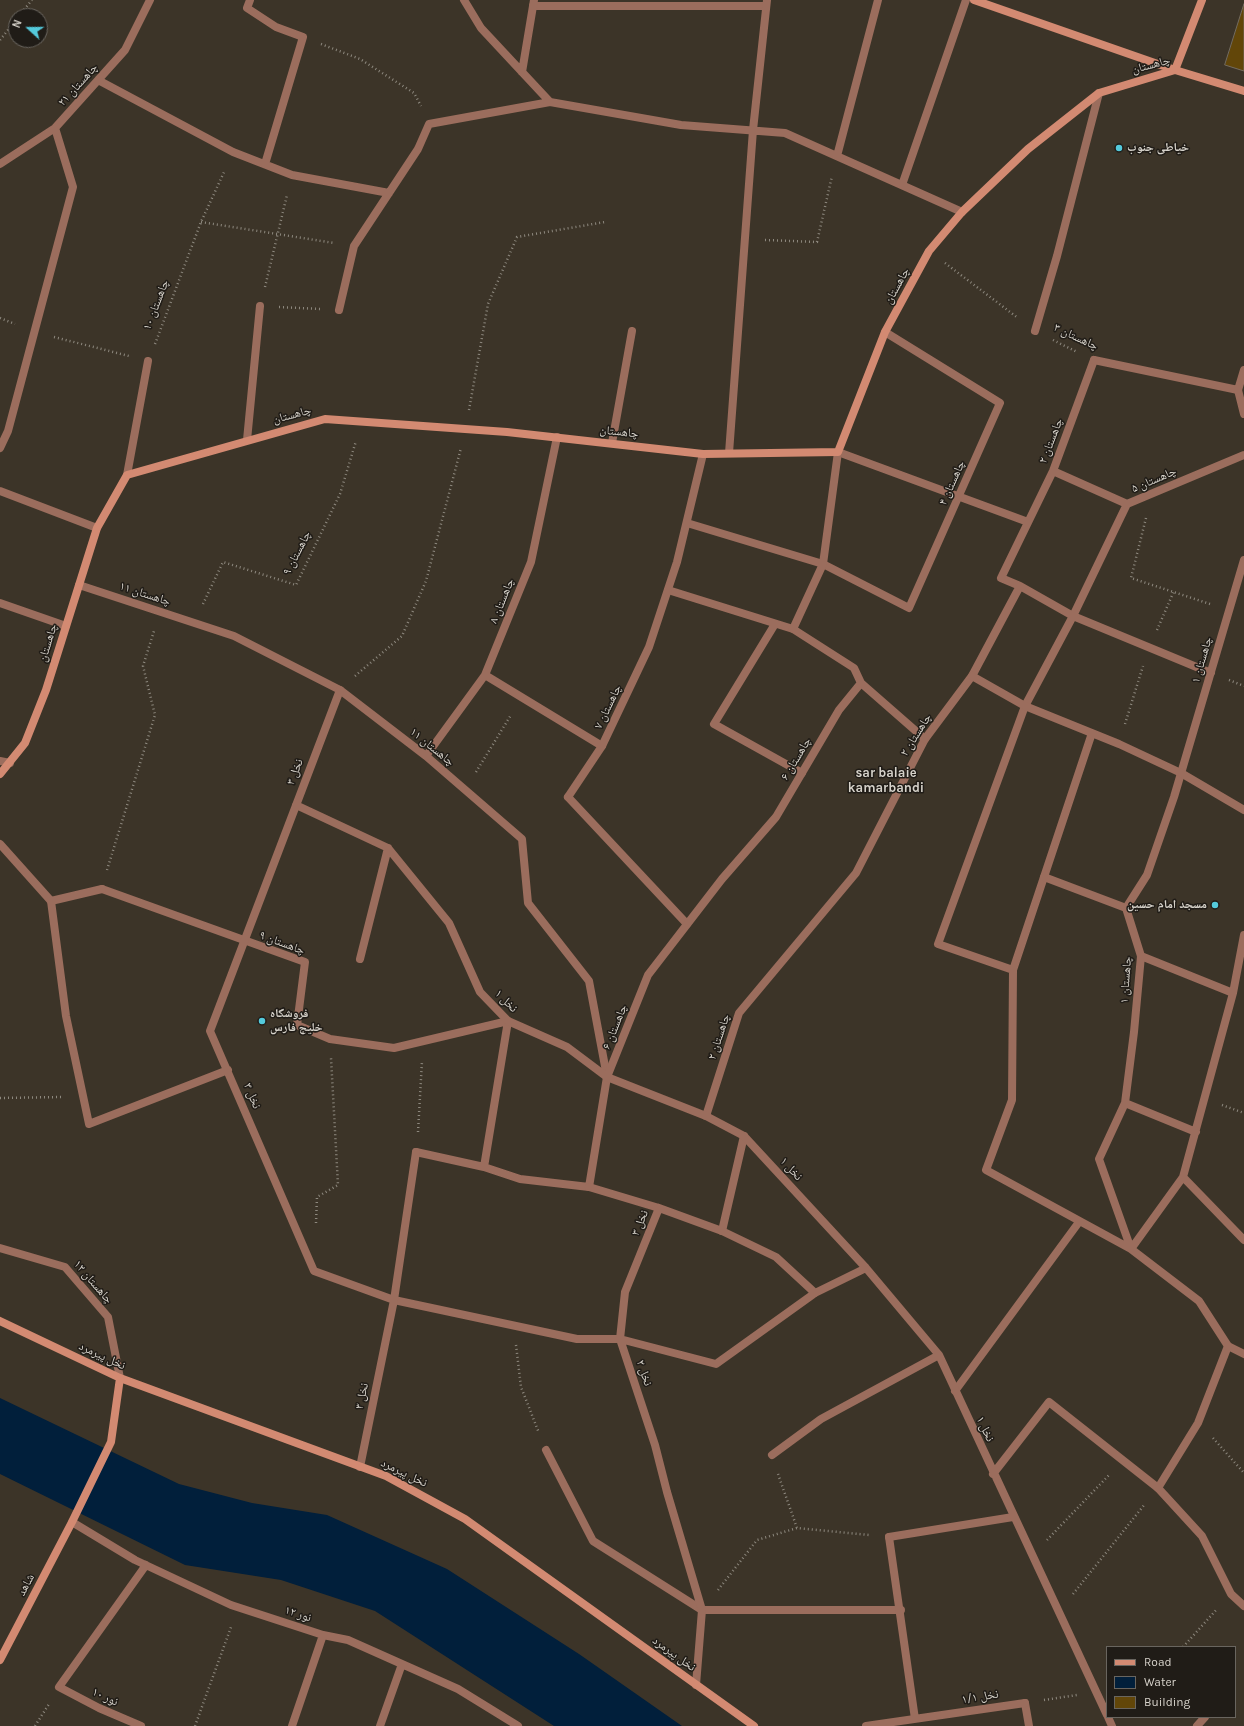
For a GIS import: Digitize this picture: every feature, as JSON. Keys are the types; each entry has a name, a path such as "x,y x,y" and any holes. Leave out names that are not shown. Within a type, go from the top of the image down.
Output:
{"street":[{"name":"چاهستان ۲۱","path":"0,164 55,128 125,50 150,0"},
{"path":"250,0 247,8 276,26 303,37 265,164"},
{"path":"464,0 481,28 550,102"},
{"path":"837,156 878,0"},
{"path":"902,185 966,0"},
{"path":"974,0 1175,70 1202,0"},
{"path":"522,72 533,3 767,3 753,130 729,453"},
{"name":"چاهستان","path":"0,774 25,743 28,736 46,690 97,528 127,475 325,419 557,437 703,454 838,452 885,332 929,251 962,212 1028,149 1099,93 1175,70 1244,91"},
{"path":"98,80 233,152 292,175 389,193"},
{"path":"1035,331 1057,256 1099,93"},
{"path":"339,310 354,246 418,149 430,124 550,102 681,125 785,133 962,212"},
{"path":"0,448 8,431 73,187 55,128"},
{"path":"247,440 260,306"},
{"path":"612,444 632,331"},
{"name":"چاهستان ۴","path":"823,564 909,608 1000,403 885,332"},
{"name":"چاهستان ۳","path":"1094,360 1238,390"},
{"name":"چاهستان ۲","path":"706,1116 739,1013 856,873 925,739 972,676 1020,586 1001,578 1053,471 1094,360"},
{"path":"127,475 148,361"},
{"path":"1244,370 1238,390 1244,414"},
{"name":"چاهستان ۸","path":"426,756 485,675 531,562 557,437"},
{"path":"793,629 823,564 838,452 1028,522"},
{"name":"چاهستان ۷","path":"687,924 568,798 602,746 649,647 677,562 703,454"},
{"name":"چاهستان ۵","path":"1053,471 1127,504 1244,455"},
{"path":"0,491 97,528"},
{"path":"1013,970 938,944 1025,706 1073,616 1127,504"},
{"path":"687,523 823,564"},
{"name":"چاهستان ۱","path":"1131,1249 1098,1159 1125,1103 1141,956 1126,908 1147,875 1181,773 1244,560"},
{"name":"چاهستان ۱۱","path":"79,585 234,636 340,690 426,756 522,839 528,903 589,981 608,1077"},
{"path":"1020,586 1073,616 1211,673"},
{"path":"668,590 793,629 854,668 861,683 925,739"},
{"path":"0,603 66,626"},
{"path":"775,624 714,724 802,773"},
{"path":"485,675 602,746"},
{"path":"972,676 1025,706 1092,733 1181,773 1244,810"},
{"name":"چاهستان ۶","path":"608,1077 648,975 722,879 776,817 839,710 861,683"},
{"name":"نخل ۳","path":"340,690 210,1031 314,1271 394,1300 360,1466"},
{"path":"1092,733 1013,970 1012,1100 986,1170 1131,1249 1199,1301 1228,1346 1244,1354"},
{"path":"0,761 10,763"},
{"name":"نخل ۱","path":"296,805 388,848 449,923 480,992 508,1021 567,1047 608,1077 706,1116 744,1136 866,1268 939,1355 1013,1517 1106,1714"},
{"path":"0,844 51,902 66,1016 89,1124 228,1070"},
{"path":"360,959 388,848"},
{"path":"1044,877 1126,908"},
{"path":"51,902 102,889"},
{"name":"چاهستان ۹","path":"102,889 244,942 305,962 297,1025 330,1039 394,1048 508,1021"},
{"path":"1131,1249 1183,1177 1233,993 1244,935"},
{"path":"1141,956 1233,993"},
{"path":"484,1167 508,1021"},
{"path":"589,1187 608,1077"},
{"path":"1125,1103 1196,1132"},
{"path":"722,1231 744,1136"},
{"path":"620,1339 577,1339 514,1327 394,1300 416,1152 484,1167 520,1178 589,1187 659,1208 722,1231 776,1256 815,1293"},
{"path":"1183,1177 1244,1240"},
{"name":"نخل ۳","path":"620,1339 625,1292 659,1208"},
{"path":"955,1391 1079,1222"},
{"name":"چاهستان ۱۲","path":"0,1248 65,1267 108,1317 120,1378"},
{"name":"نخل ۲","path":"620,1339 716,1364 815,1293 866,1268"},
{"name":"نخل پیرمرد","path":"0,1321 120,1378 386,1476 465,1519 754,1726"},
{"name":"نخل ۲","path":"620,1339 655,1445 667,1492 702,1610 696,1685"},
{"path":"1158,1488 1198,1423 1228,1346"},
{"path":"772,1455 822,1419 939,1355"},
{"name":"شاهد","path":"0,1660 72,1522 111,1442 120,1378"},
{"path":"993,1474 1049,1402 1158,1488 1202,1536 1231,1594 1244,1606"},
{"path":"546,1450 593,1541 702,1610 900,1610"},
{"path":"915,1719 889,1537 1013,1517"},
{"name":"نور ۱۲","path":"72,1522 135,1560 238,1607 322,1635 348,1640 458,1689 518,1726"},
{"path":"59,1687 146,1565"},
{"path":"292,1726 322,1635"},
{"path":"380,1726 402,1664"},
{"name":"نور ۱۰","path":"59,1687 99,1708 141,1726"},
{"path":"1025,1703 1029,1726"},
{"name":"نخل ۱/۱","path":"866,1726 1025,1703"},
{"path":"1197,1726 1204,1718"}],"path":[{"path":"26,8 32,0"},
{"path":"0,40 8,30"},
{"path":"303,37 360,59 414,92 430,124"},
{"name":"چاهستان ۱۰","path":"148,361 201,222 233,152"},
{"path":"745,240 817,242 837,156"},
{"path":"292,175 260,306 339,310"},
{"path":"201,222 354,246"},
{"name":"چاهستان ۳","path":"929,251 1035,331 1094,360"},
{"path":"0,318 34,332 148,361"},
{"name":"چاهستان ۹","path":"203,606 223,562 296,585 340,494 361,421"},
{"path":"1151,494 1131,578 1230,610"},
{"path":"102,889 155,715 143,666 159,611"},
{"path":"465,790 522,698"},
{"path":"316,1226 317,1197 338,1185 330,1039"},
{"path":"416,1152 424,1042"},
{"path":"0,1098 84,1097"},
{"path":"514,1327 521,1387 546,1450"},
{"path":"1198,1423 1244,1472"},
{"path":"772,1455 797,1528"},
{"path":"1032,1556 1123,1460"},
{"path":"1058,1611 1158,1488"},
{"path":"702,1610 757,1540 797,1528 889,1537"},
{"path":"1184,1646 1231,1594"},
{"path":"195,1726 238,1607"},
{"path":"35,1726 59,1687"},
{"path":"1025,1703 1097,1692"}],"water":[{"path":"0,1398 179,1484 252,1503 327,1515 447,1569 579,1654 682,1726 554,1726 375,1611 281,1580 185,1565 0,1474"}],"building":[{"path":"1244,4 1244,71 1225,65"}],"place":[{"name":"خیاطی جنوب","path":"1119,148"},
{"name":"مسجد امام حسین","path":"1215,905"},
{"name":"فروشگاه خلیج فارس","path":"262,1021"}],"district":[{"name":"sar balaie kamarbandi","path":"886,780"}]}
